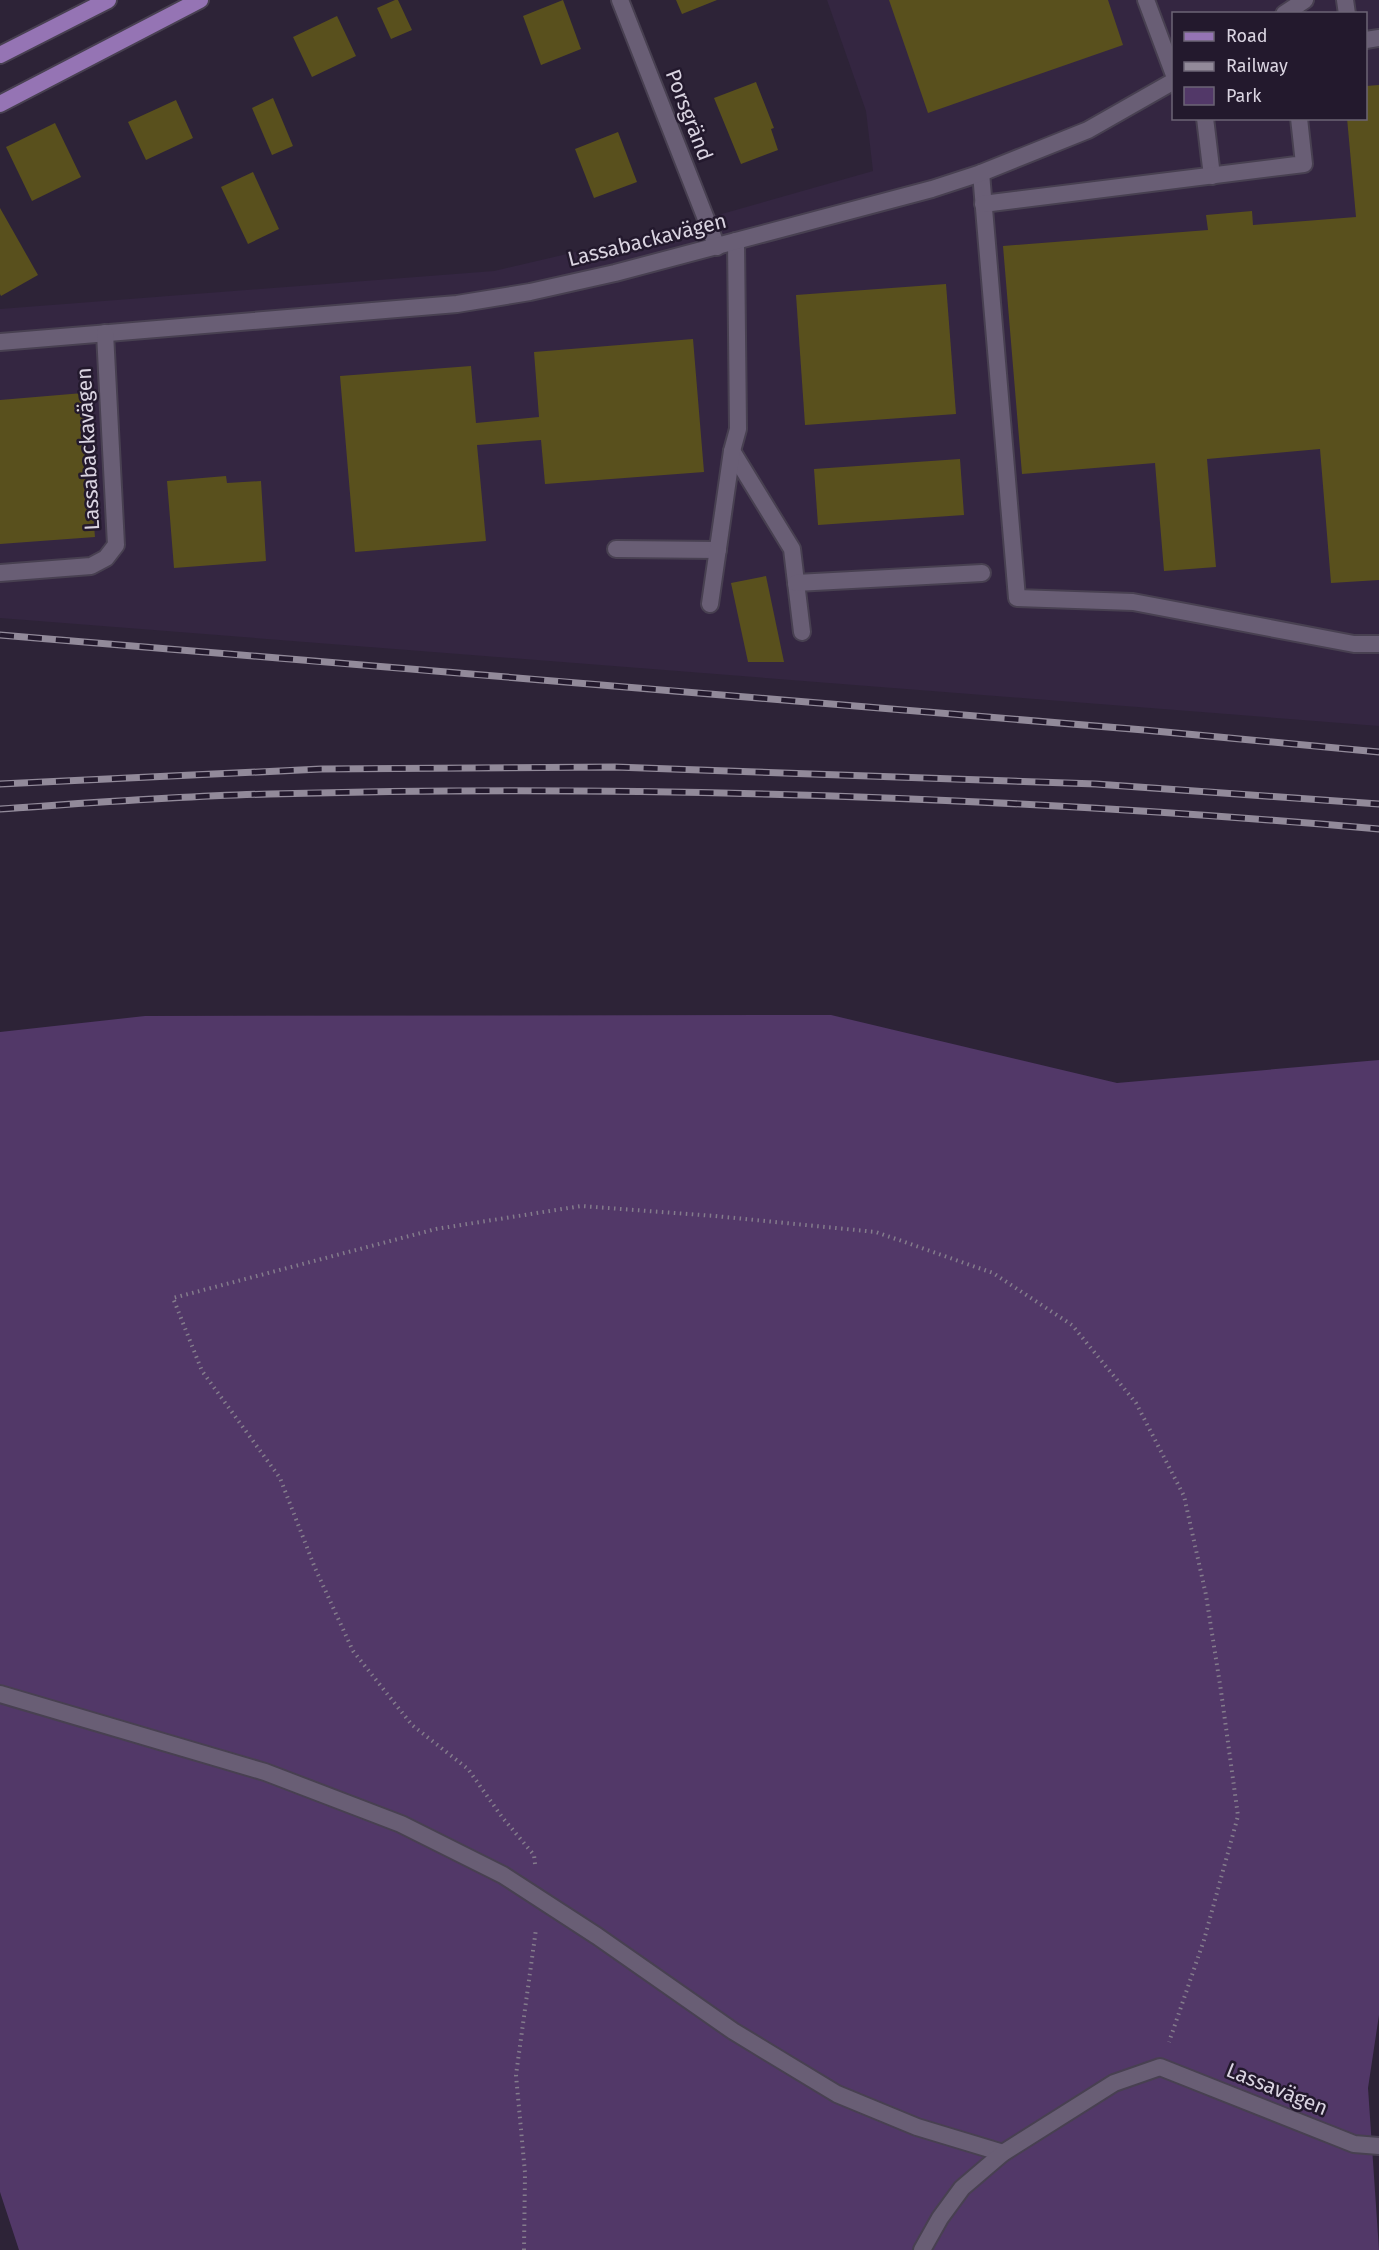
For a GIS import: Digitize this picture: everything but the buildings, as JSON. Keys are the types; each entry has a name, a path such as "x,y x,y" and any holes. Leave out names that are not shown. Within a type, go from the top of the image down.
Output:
{"main road":[{"path":"0,55 108,0"},
{"path":"0,104 200,0"}],"street":[{"name":"Porsgränd","path":"620,0 717,247"},
{"path":"1146,0 1172,72"},
{"path":"1287,12 1305,0"},
{"name":"Lassabackavägen","path":"0,342 457,304 530,292 717,247 932,189 981,173 1088,130 1172,82"},
{"path":"1205,120 1212,176"},
{"path":"983,204 1304,164 1299,120"},
{"path":"981,173 1017,598 1133,602 1354,644 1379,644"},
{"path":"710,604 732,451 738,429 736,241"},
{"name":"Lassabackavägen","path":"0,573 91,566 106,558 116,545 105,333"},
{"path":"732,451 792,549 802,632"},
{"path":"616,549 718,550"},
{"path":"796,583 982,573"},
{"path":"0,1694 265,1772 401,1824 503,1875 733,2031 837,2094 917,2127 1003,2153"},
{"path":"922,2250 940,2217 962,2188 1003,2153 1114,2083 1160,2067"},
{"name":"Lassavägen","path":"1160,2067 1354,2144 1379,2146"}],"path":[{"path":"524,2250 525,2173 516,2075 535,1945 538,1898 534,1855 502,1817 468,1768 412,1725 353,1651 315,1568 280,1478 202,1371 172,1298 436,1229 581,1206 715,1216 876,1232 993,1273 1072,1325 1136,1403 1184,1496 1206,1595 1238,1816 1204,1940 1160,2067"}],"shaded area":[{"path":"827,0 1379,0 1379,726 0,618 0,309 494,271 644,236 873,171 866,111"}],"green space":[{"path":"831,1015 1117,1083 1379,1060 1379,2015 1368,2088 1379,2250 19,2250 0,2192 0,1032 145,1016"}],"railway":[{"path":"0,635 1144,730 1379,752"},
{"path":"0,784 321,769 615,767 1096,784 1379,804"},
{"path":"0,809 270,794 409,791 686,792 964,801 1379,829"}]}
